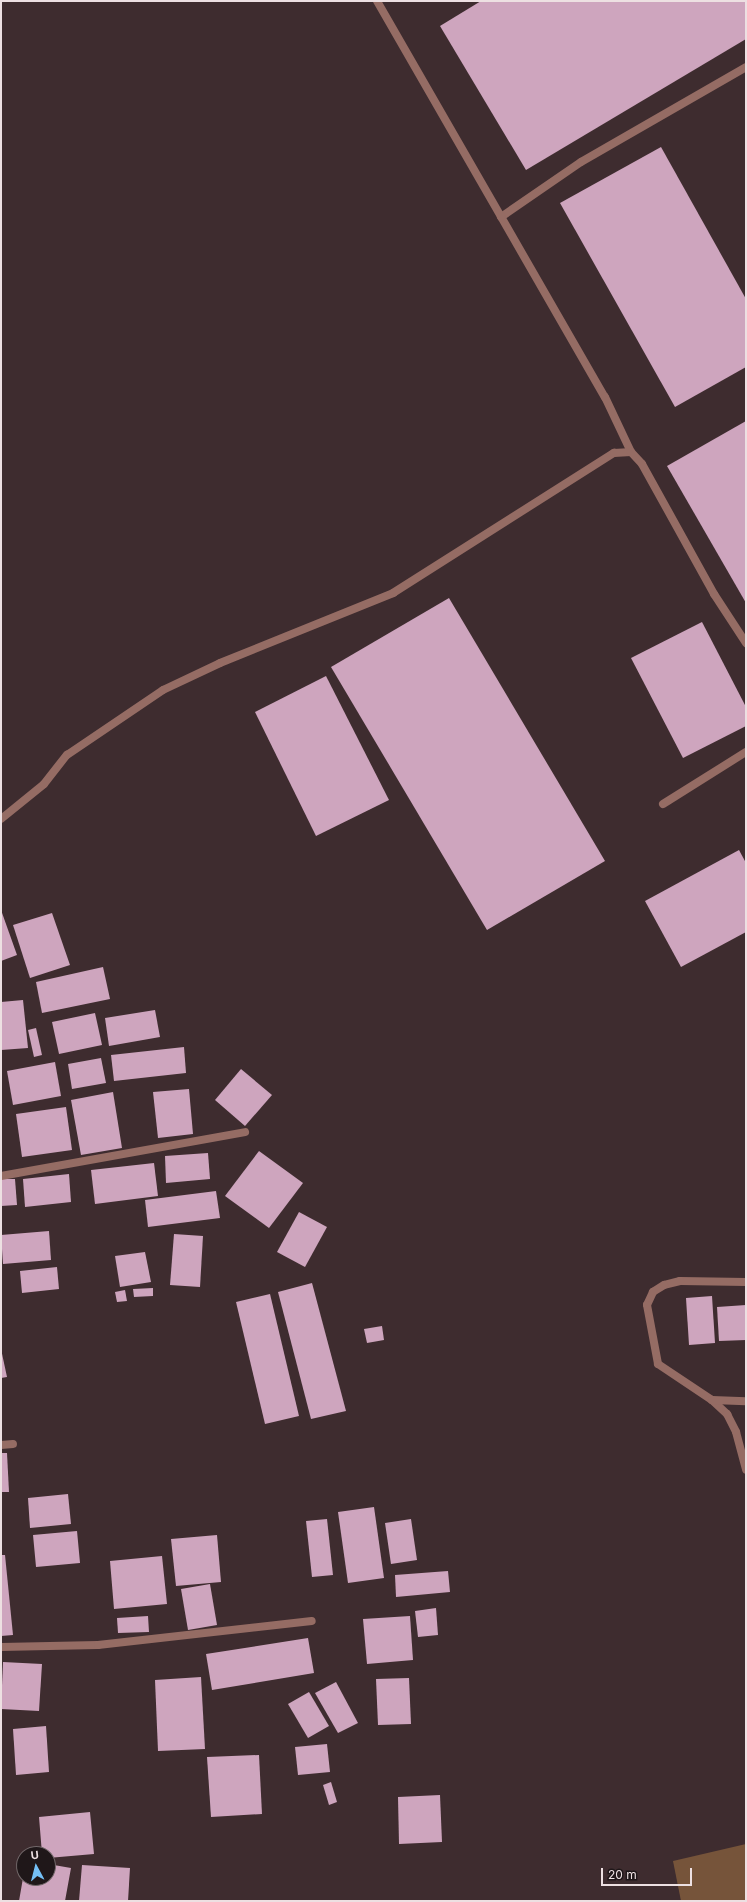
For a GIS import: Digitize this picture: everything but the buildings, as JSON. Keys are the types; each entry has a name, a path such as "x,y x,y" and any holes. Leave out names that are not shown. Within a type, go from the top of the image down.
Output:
{"street":[{"path":"376,1 605,397 631,452 642,464 714,594 746,642"},
{"path":"501,217 580,162 746,66"},
{"path":"1,819 44,784 67,755 163,690 220,663 393,593 600,460 614,453 631,452"},
{"path":"663,804 746,752"},
{"path":"1,1176 245,1132"},
{"path":"746,1282 680,1281 669,1283 653,1292 646,1304 658,1364 712,1400 726,1414 736,1432 746,1470"},
{"path":"712,1400 746,1401"},
{"path":"1,1445 13,1444"},
{"path":"1,1647 98,1645 312,1621"}],"shaded area":[{"path":"746,1844 746,1901 681,1901 673,1861"}]}
